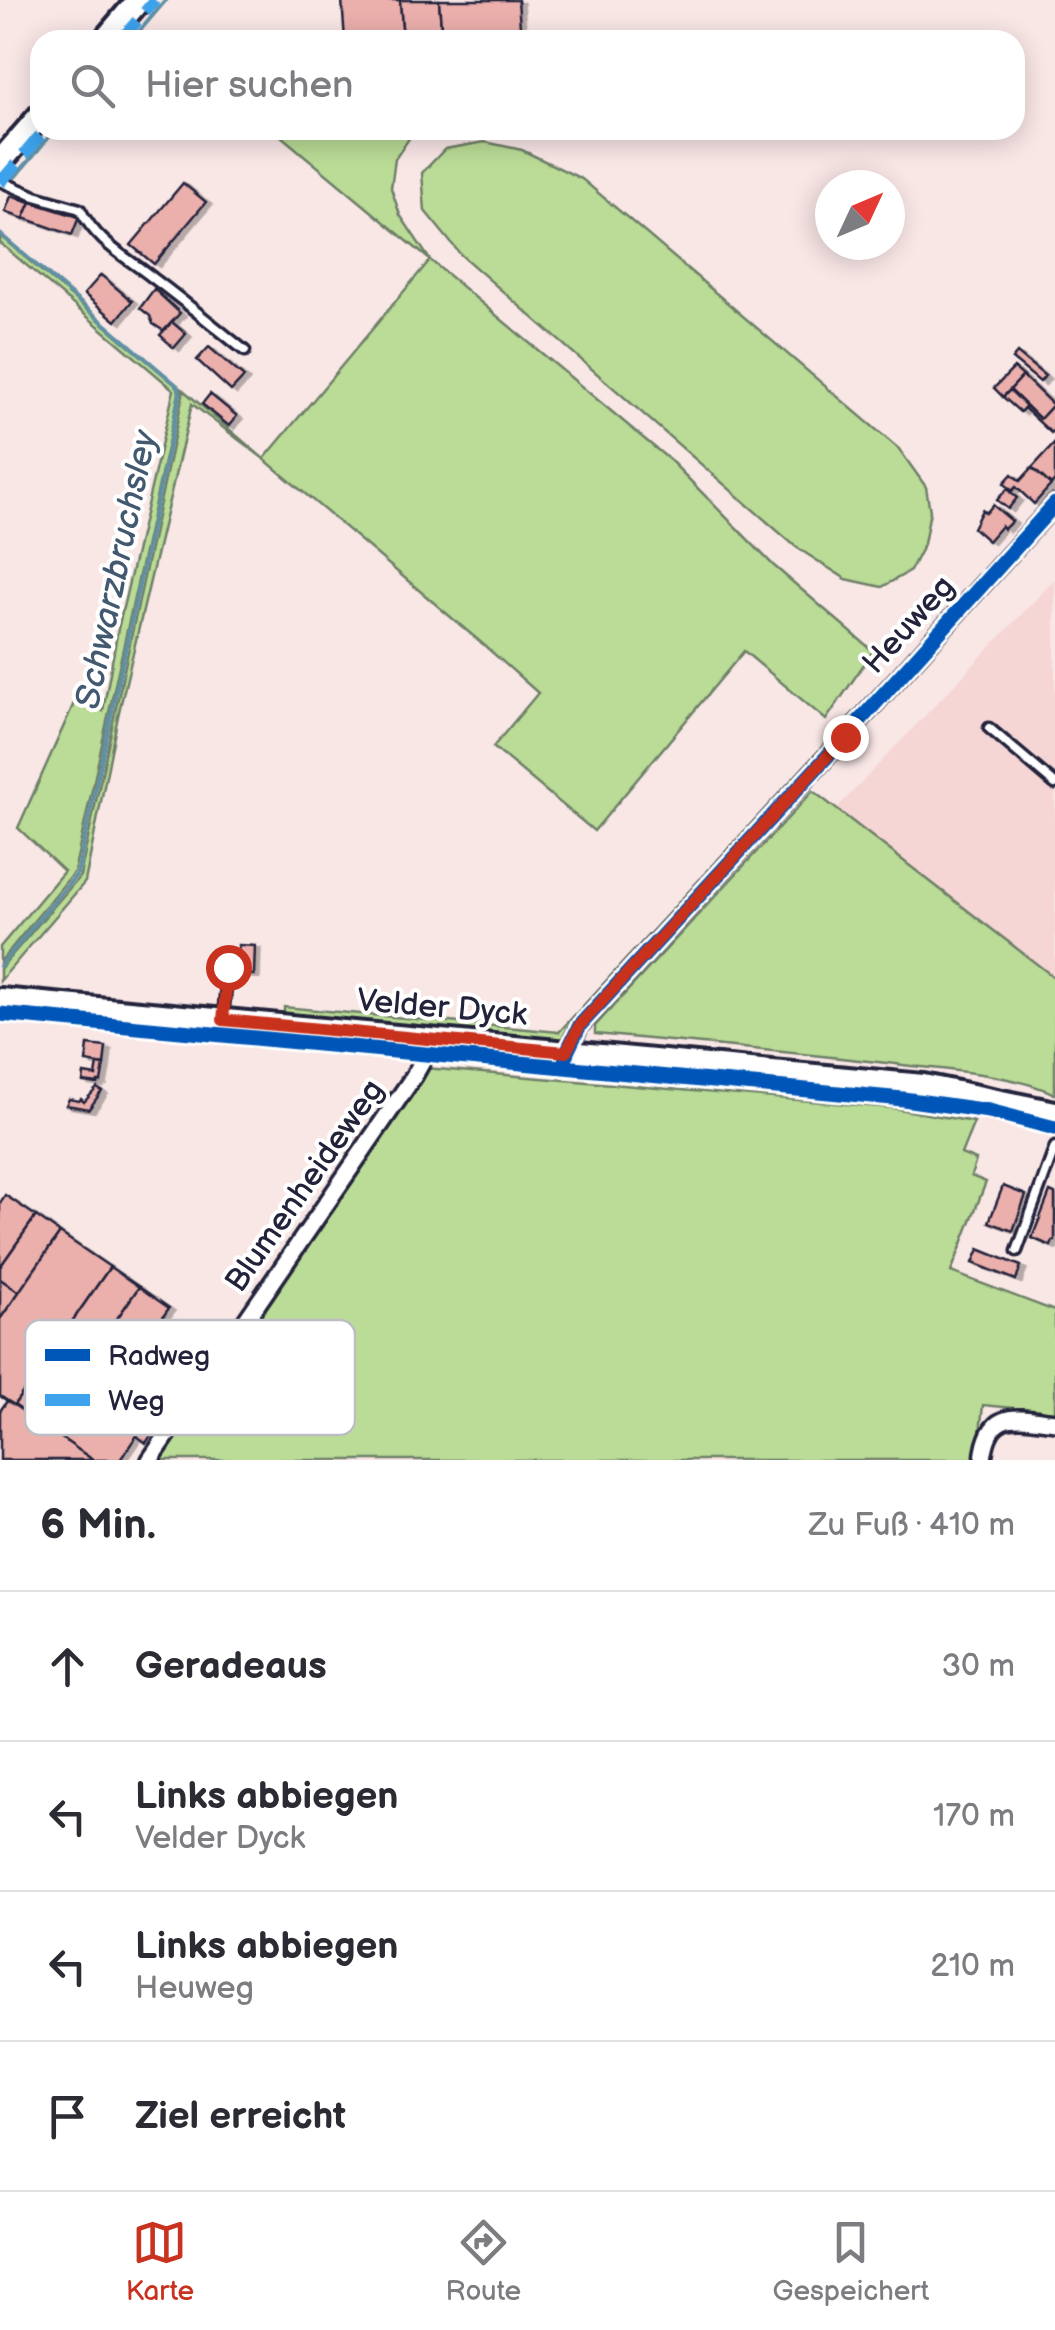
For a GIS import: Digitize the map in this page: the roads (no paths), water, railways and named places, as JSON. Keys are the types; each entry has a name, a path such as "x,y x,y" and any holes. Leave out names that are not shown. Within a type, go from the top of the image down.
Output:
{"main road":[{"path":"114,30 139,0"},
{"path":"0,162 30,128"},
{"name":"Velder Dyck","path":"0,1000 923,1086 1055,1113"}],"street":[{"name":"Heuweg","path":"566,1052 580,1025 1055,504"},
{"name":"Blumenheideweg","path":"246,1320 414,1076 427,1052 429,1039"},
{"path":"983,1460 989,1433 1003,1420 1013,1417 1055,1422"},
{"name":"Blumenheideweg","path":"150,1460 167,1435"}],"lane":[{"path":"0,180 35,196 80,209 89,227 105,243 245,351"},
{"path":"989,728 1055,784"},
{"path":"223,1020 228,967"},
{"path":"1017,1251 1055,1147"}],"waterway":[{"name":"Schwarzbruchsley","path":"140,30 166,0"},
{"name":"Schwarzbruchsley","path":"15,177 46,140"},
{"name":"Schwarzbruchsley","path":"0,234 179,387 180,394 77,874 0,966"}]}
